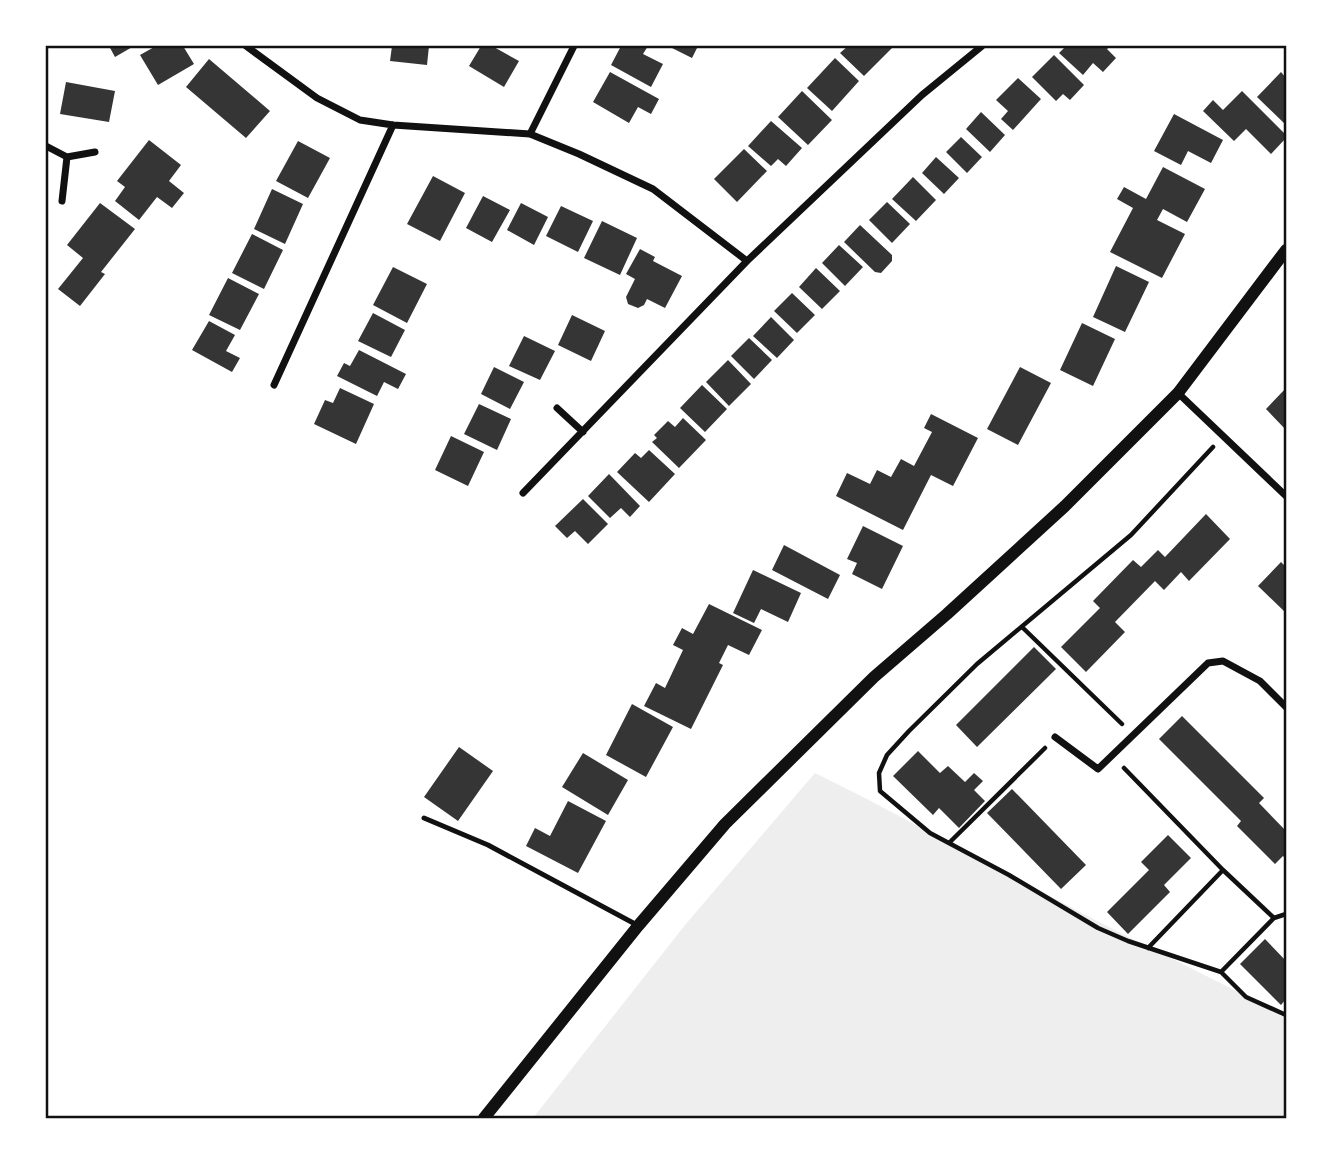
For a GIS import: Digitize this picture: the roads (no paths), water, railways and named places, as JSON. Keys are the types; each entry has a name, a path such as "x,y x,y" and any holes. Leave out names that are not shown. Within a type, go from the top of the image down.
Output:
{"street":[{"path":"246,46 317,98 360,120 393,125 530,134 579,154 653,188 747,261"},
{"path":"530,134 574,46"},
{"path":"523,493 747,261 922,95 982,46"},
{"path":"274,385 393,125"},
{"path":"46,146 67,157 95,152"},
{"path":"62,201 67,157"},
{"path":"484,1118 638,926 725,824 874,677 1065,506 1178,393 1286,250"},
{"path":"1178,393 1286,496"},
{"path":"556,408 583,432"},
{"path":"1055,737 1098,769 1208,663 1223,661 1260,681 1286,707"}],"lane":[{"path":"424,818 488,845 638,926"}]}
